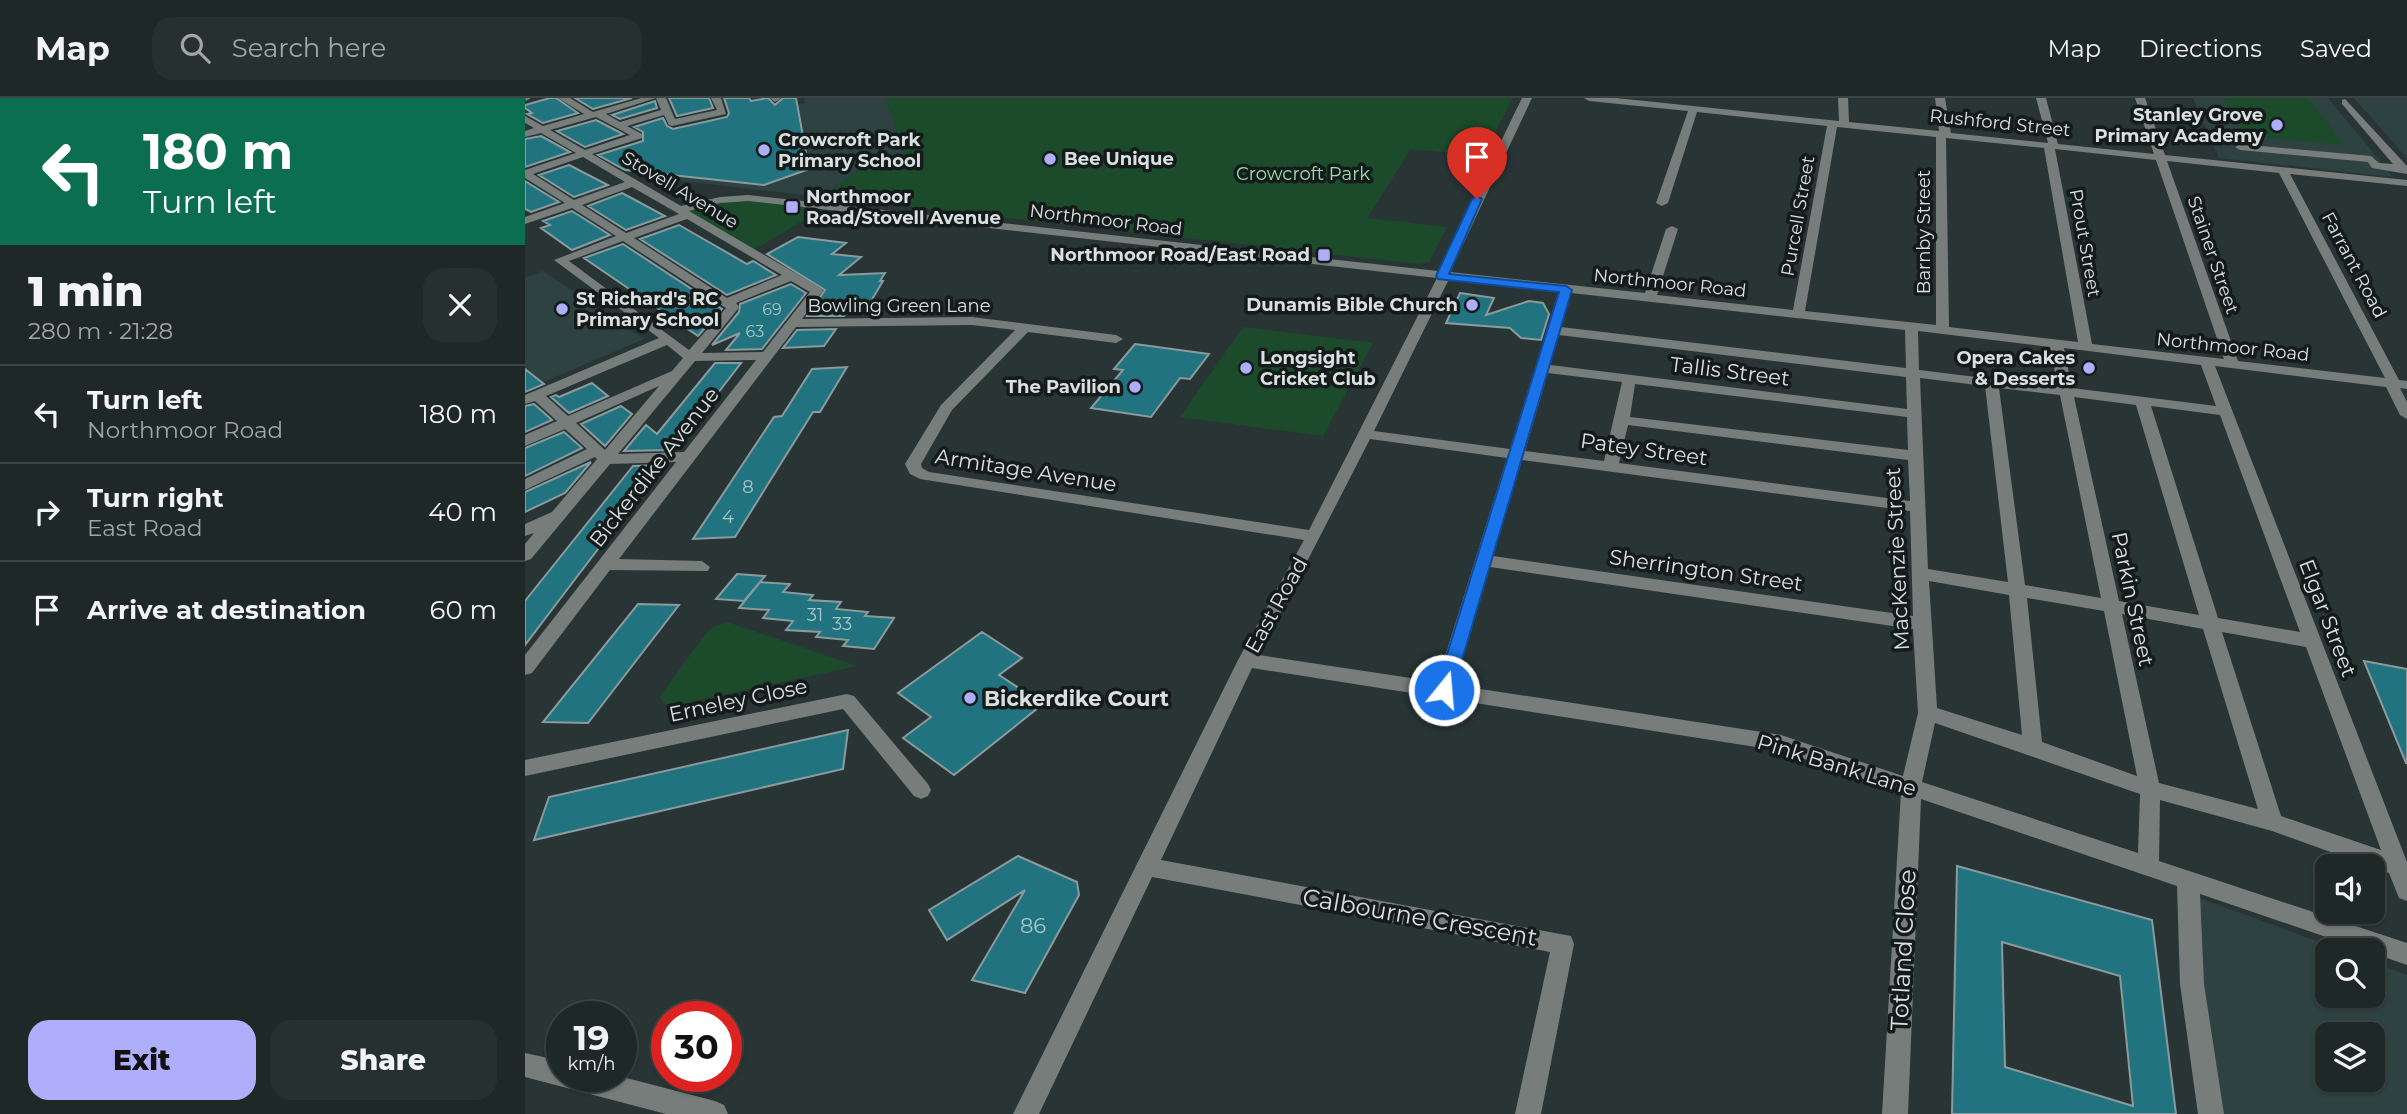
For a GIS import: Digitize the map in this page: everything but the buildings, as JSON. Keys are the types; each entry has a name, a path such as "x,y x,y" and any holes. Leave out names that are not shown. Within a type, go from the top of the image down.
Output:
{"street":[{"path":"525,173 638,136 563,98"},
{"path":"573,104 592,98"},
{"path":"525,134 651,98"},
{"path":"661,98 672,122 723,112 716,98"},
{"name":"East Road","path":"1026,1114 1247,660 1314,536 1442,282 1442,276 1527,98"},
{"name":"Rushford Street","path":"1589,98 1639,100 1694,108 1740,109 1944,135 2407,183"},
{"name":"Purcell Street","path":"1798,315 1843,98"},
{"name":"Barnby Street","path":"1940,98 1944,135 1943,330"},
{"name":"Prout Street","path":"2041,98 2086,348"},
{"name":"Stainer Street","path":"2140,98 2232,364"},
{"path":"2346,102 2405,171"},
{"path":"1662,204 1694,108"},
{"path":"619,125 667,111"},
{"name":"Stovell Avenue","path":"525,119 817,291"},
{"path":"2240,146 2371,159 2377,166 2405,171"},
{"name":"Farrant Road","path":"2283,170 2392,375 2400,384 2393,390 2407,415"},
{"path":"525,173 733,307 601,455 559,514 525,555"},
{"path":"525,221 633,183"},
{"name":"Northmoor Road","path":"669,339 561,260 683,212 720,200 748,198 1943,330 2400,384"},
{"path":"1650,298 1672,229"},
{"path":"566,243 582,253"},
{"path":"726,303 791,276"},
{"path":"1444,690 1566,290"},
{"name":"Bickerdike Avenue","path":"525,668 817,291"},
{"name":"Bowling Green Lane","path":"792,323 972,321 1117,339"},
{"name":"Armitage Avenue","path":"1024,327 946,408 913,464 915,471 925,476 1314,536"},
{"name":"MacKenzie Street","path":"1911,327 1919,573 1928,713 1911,787"},
{"path":"1553,330 2225,411"},
{"path":"531,397 669,339 689,357 767,356"},
{"name":"Parkin Street","path":"2056,344 2150,789 2148,865"},
{"name":"Elgar Street","path":"2207,362 2407,891"},
{"name":"Tallis Street","path":"1542,368 1914,415"},
{"path":"525,441 676,373"},
{"path":"1611,466 1629,379"},
{"path":"1991,382 2017,589 2033,747"},
{"path":"531,397 567,423 601,455"},
{"path":"2142,401 2272,822"},
{"path":"1622,420 1915,457"},
{"name":"Patey Street","path":"1364,434 1917,507"},
{"path":"525,485 601,455 688,457"},
{"path":"525,531 559,514"},
{"name":"Sherrington Street","path":"1484,560 1922,624"},
{"path":"605,564 702,567"},
{"path":"1919,573 2312,641"},
{"name":"Pink Bank Lane","path":"1247,660 1781,743 2407,954"},
{"name":"Erneley Close","path":"525,768 847,701 921,790"},
{"path":"1928,713 2150,789 2272,822 2398,866"},
{"name":"Totland Close","path":"1895,1114 1911,787"},
{"name":"Calbourne Crescent","path":"1148,867 1563,944 1528,1114"},
{"path":"2188,878 2192,984 2211,1114"},
{"path":"525,1065 546,1070"},
{"path":"630,1092 715,1114"}],"shaded area":[{"name":"Crowcroft Park Primary School","path":"886,98 909,170 862,167 822,197 655,178 617,157 667,127 805,103 804,99"},
{"name":"Stanley Grove Primary Academy","path":"2193,98 2328,98 2393,177 2219,158"},
{"path":"2354,98 2407,98 2407,158"},
{"name":"St Richard's RC Primary School","path":"543,271 644,339 525,390 525,278"},
{"path":"2181,891 2315,940 2315,1008 2385,1008 2385,967 2407,975 2407,1114 2201,1114"}],"green space":[{"name":"Crowcroft Park","path":"886,98 1513,98 1483,156 1411,149 1367,218 1447,227 1429,262 1419,264 822,197 862,167 909,170"},
{"path":"2222,98 2308,98 2345,145 2246,136"},
{"path":"738,198 828,206 750,252 679,210"},
{"path":"1243,327 1373,343 1323,436 1180,417"},
{"path":"727,622 857,666 671,706 664,704 660,696 707,632"}],"place":[{"name":"Stanley Grove Primary Academy","path":"2277,125"},
{"name":"Crowcroft Park Primary School","path":"764,150"},
{"name":"Bee Unique","path":"1050,159"},
{"name":"Northmoor Road/Stovell Avenue","path":"792,207"},
{"name":"Northmoor Road/East Road","path":"1324,255"},
{"name":"Dunamis Bible Church","path":"1472,305"},
{"name":"St Richard's RC Primary School","path":"562,309"},
{"name":"Longsight Cricket Club","path":"1246,368"},
{"name":"Opera Cakes & Desserts","path":"2089,368"},
{"name":"The Pavilion","path":"1135,387"},
{"name":"Bickerdike Court","path":"970,698"}],"route":[{"path":"1444,690 1566,290 1442,276 1477,199"}]}
